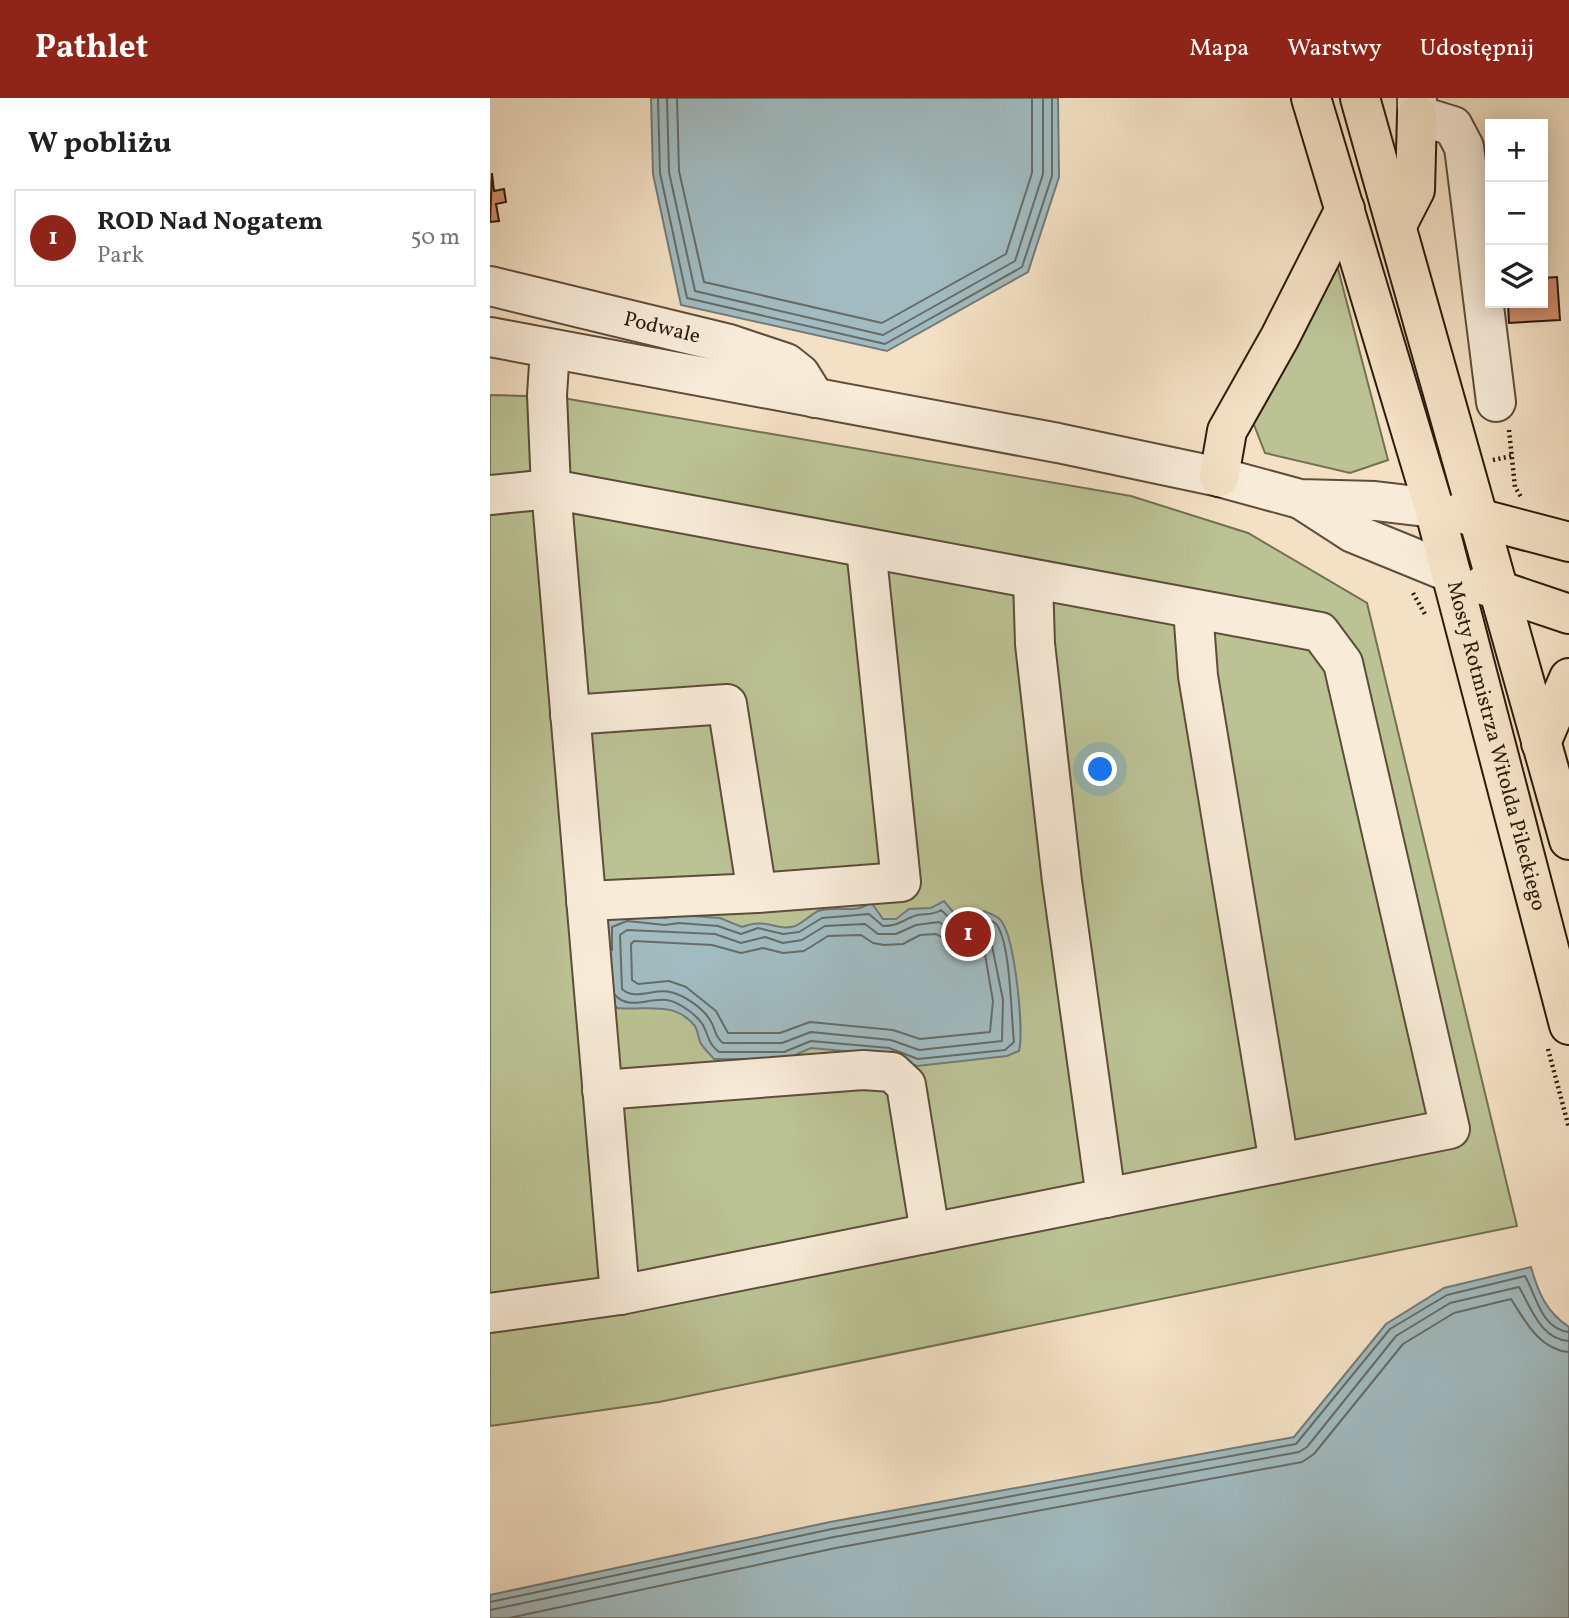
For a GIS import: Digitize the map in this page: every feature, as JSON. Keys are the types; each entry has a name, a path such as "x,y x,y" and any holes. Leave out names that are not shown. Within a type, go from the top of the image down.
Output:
{"main road":[{"name":"Mosty Rotmistrza Witolda Pileckiego","path":"1311,98 1434,509 1569,1025"},
{"path":"1360,98 1569,840"},
{"path":"1397,225 1415,190 1417,106"},
{"path":"1219,477 1227,431 1280,337 1345,209"},
{"path":"1434,509 1479,516 1569,542"},
{"path":"1451,573 1569,614"},
{"path":"1541,743 1569,678"}],"street":[{"path":"1417,106 1453,126 1464,147 1496,402"},
{"name":"Podwale","path":"490,286 729,344 786,363 800,374 815,398"},
{"path":"490,337 1219,477 1300,499 1374,501 1434,509"},
{"path":"550,349 547,395 551,489 620,1295"},
{"path":"490,495 551,489 1320,632 1343,663 1450,1129 620,1295 490,1313"},
{"path":"1300,499 1353,533 1451,573"},
{"path":"586,901 757,893 901,881 866,548"},
{"path":"1033,579 1035,644 1062,881 1106,1198"},
{"path":"1193,608 1198,676 1279,1163"},
{"path":"570,715 727,704 757,893"},
{"path":"602,1090 863,1070 892,1072 906,1085 930,1233"}],"green space":[{"path":"1336,261 1388,460 1350,473 1265,453 1251,417"},
{"path":"490,395 557,397 1131,496 1248,533 1367,603 1517,1226 659,1402 490,1426"}],"water":[{"path":"651,98 1058,98 1059,177 1028,272 887,351 681,305 653,174"},
{"path":"944,901 958,918 984,911 996,916 1007,932 1017,985 1019,1051 1007,1056 917,1066 888,1055 811,1048 786,1059 714,1059 700,1042 695,1026 687,1018 659,1008 617,1008 607,996 606,921 625,914 665,918 678,915 720,918 742,927 758,923 789,927 798,925 825,909 853,909 871,902 883,919 896,919 909,909 931,908"},
{"path":"1531,1267 1544,1301 1554,1315 1569,1327 1569,1618 490,1618 490,1595 830,1522 1294,1437 1386,1324 1444,1288"}],"building":[{"path":"492,173 494,191 504,189 506,202 496,204 499,221 490,222"},
{"path":"1557,277 1560,320 1509,323 1508,308 1548,308 1548,278"}],"place":[{"name":"ROD Nad Nogatem","path":"968,934"}]}
